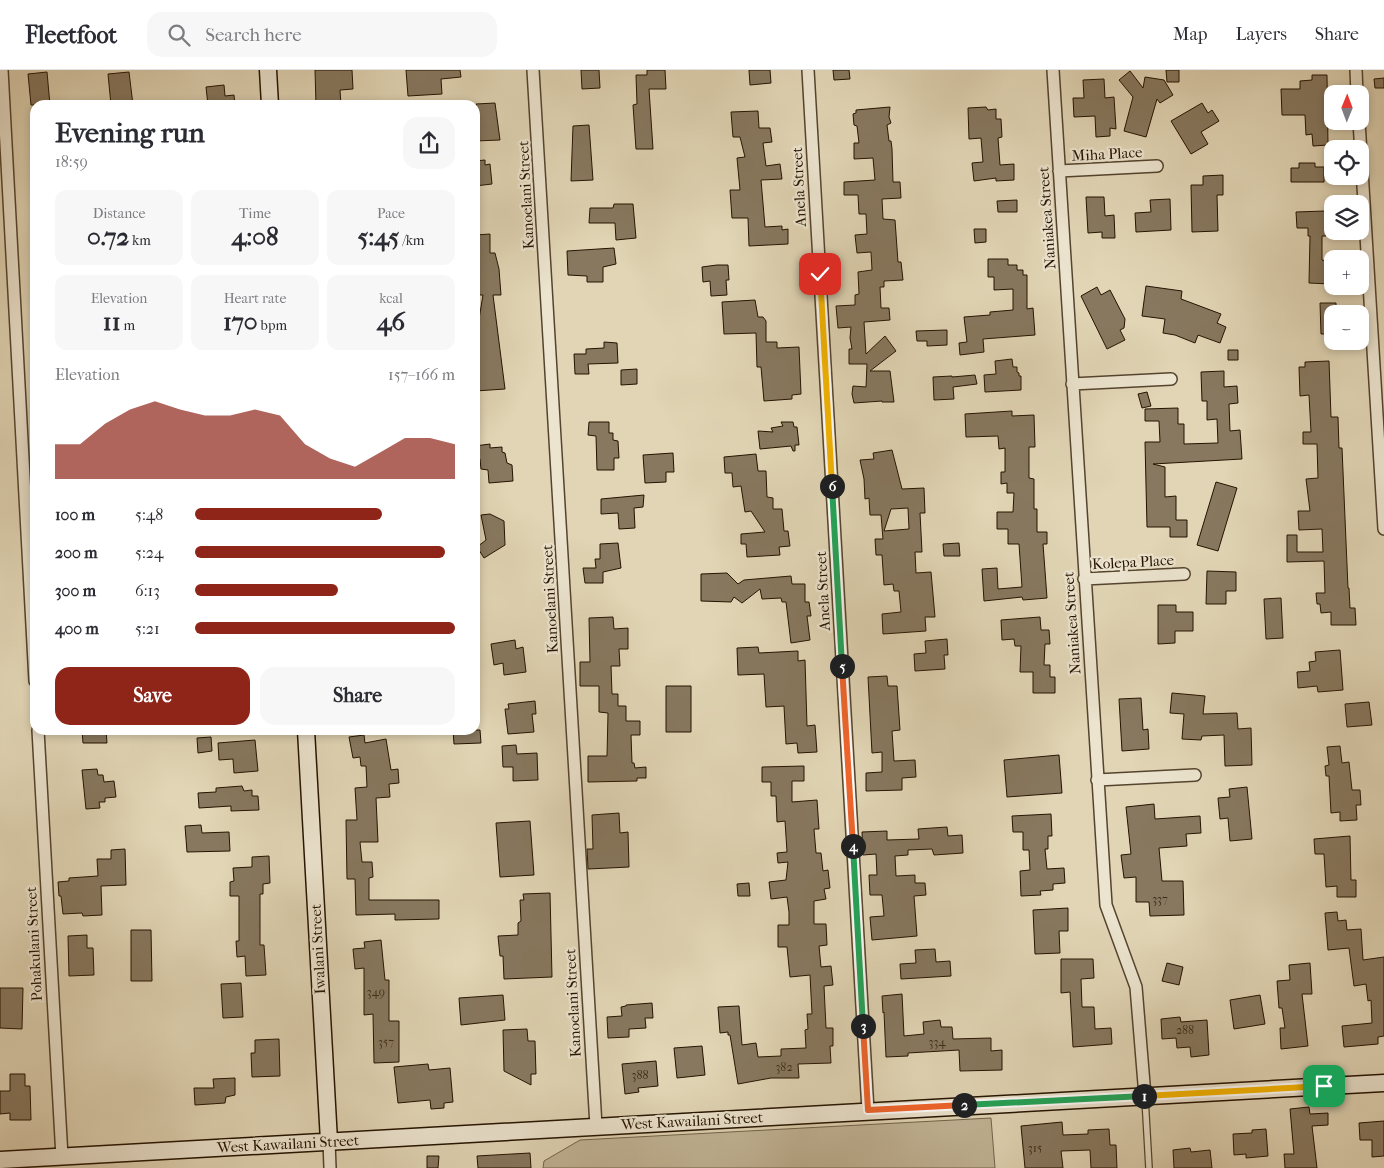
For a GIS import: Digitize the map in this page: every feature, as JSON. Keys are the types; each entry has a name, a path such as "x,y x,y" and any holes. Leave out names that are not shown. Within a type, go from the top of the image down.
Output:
{"street":[{"path":"2,70 30,588"},
{"path":"268,70 270,100"},
{"name":"Kanoelani Street","path":"533,70 596,1126"},
{"name":"Anela Street","path":"808,70 868,1110"},
{"name":"Naniakea Street","path":"1053,70 1106,905 1136,987 1145,1096"},
{"path":"1356,70 1357,85"},
{"path":"1360,130 1384,528"},
{"name":"Miha Place","path":"1059,171 1157,166"},
{"path":"1072,384 1171,379"},
{"name":"Kolepa Place","path":"1084,579 1184,574"},
{"name":"Pohakulani Street","path":"38,735 63,1162"},
{"name":"Iwalani Street","path":"306,735 330,1168"},
{"path":"1097,780 1195,775"},
{"name":"West Kawailani Street","path":"0,1160 63,1162 329,1142 1384,1082"}],"lane":[{"name":"Naniakea Street","path":"1145,1096 1149,1168"}],"shaded area":[{"path":"991,1118 995,1168 543,1168 544,1161 580,1140"}],"building":[{"path":"315,70 352,70 353,89 340,90 341,100 316,100"},
{"path":"406,70 460,70 461,77 441,79 442,94 408,96"},
{"path":"581,70 599,70 600,88 582,89"},
{"path":"647,70 665,70 666,89 649,89 653,149 636,149 633,105 637,104 636,75 647,75"},
{"path":"749,70 770,70 771,83 750,85"},
{"path":"833,70 849,70 850,79 834,80"},
{"path":"1166,70 1179,70 1179,82 1167,82"},
{"path":"1130,71 1143,88 1145,77 1164,80 1173,95 1160,103 1157,99 1146,137 1124,131 1133,97 1119,80"},
{"path":"47,72 50,100 31,100 28,74"},
{"path":"129,72 132,100 111,100 108,74"},
{"path":"1312,75 1327,75 1327,85 1324,85 1324,130 1328,130 1328,140 1324,140 1324,145 1313,146 1312,134 1306,135 1305,115 1282,115 1281,89 1300,89 1300,81 1312,80"},
{"path":"1384,78 1384,88 1375,88 1374,79"},
{"path":"1104,79 1105,98 1114,97 1116,129 1110,128 1110,136 1096,137 1095,116 1074,117 1073,98 1084,98 1083,80"},
{"path":"224,85 225,96 234,95 234,100 207,100 206,87"},
{"path":"495,103 500,140 480,141 480,104"},
{"path":"1202,103 1208,113 1212,110 1219,121 1201,132 1208,144 1191,154 1171,121"},
{"path":"890,107 889,117 891,123 887,125 892,149 893,182 900,182 901,198 882,199 883,219 895,220 898,262 901,262 903,280 884,281 884,287 880,287 881,308 889,308 890,320 864,322 866,354 885,336 896,351 870,371 890,371 894,402 854,403 853,386 866,387 867,364 849,364 849,349 852,349 851,327 838,328 836,306 855,305 855,295 859,294 858,272 872,270 871,252 857,253 855,235 867,234 866,214 859,214 858,195 844,195 844,182 875,180 873,158 854,159 854,143 859,143 853,114 856,113 856,110"},
{"path":"986,107 988,110 996,109 996,119 1001,119 1002,137 998,138 1000,165 1014,164 1014,180 996,181 996,178 974,181 972,163 983,162 981,138 969,139 968,108"},
{"path":"758,111 759,128 770,128 772,142 763,143 766,166 780,164 782,179 761,180 765,227 782,226 782,230 788,229 788,244 749,246 748,218 732,218 730,190 740,190 737,158 745,157 740,137 733,137 731,112"},
{"path":"589,125 593,180 571,181 573,126"},
{"path":"480,160 485,160 485,165 490,164 492,184 480,185"},
{"path":"1299,163 1315,163 1315,167 1324,167 1324,182 1291,182 1291,168 1299,168"},
{"path":"1223,175 1223,195 1217,195 1218,231 1192,232 1191,185 1203,185 1203,176"},
{"path":"1086,197 1104,197 1105,216 1114,215 1115,238 1102,238 1102,232 1088,233"},
{"path":"1170,199 1171,230 1136,232 1135,213 1151,212 1150,200"},
{"path":"1017,200 1017,212 998,212 997,201"},
{"path":"614,204 633,204 636,238 616,240 615,223 589,223 590,208 613,208"},
{"path":"1324,211 1322,260 1324,260 1324,284 1309,283 1310,236 1308,236 1308,228 1297,228 1296,212"},
{"path":"974,229 986,229 986,242 975,243"},
{"path":"490,234 490,253 495,253 499,269 501,295 493,295 505,389 480,391 480,313 483,295 480,295 480,235"},
{"path":"614,248 616,264 603,267 603,282 587,282 587,276 568,275 567,251"},
{"path":"988,259 1008,259 1008,265 1017,265 1017,270 1023,270 1023,275 1027,275 1027,309 1033,308 1035,335 983,339 984,352 960,355 959,343 967,342 964,317 990,315 990,312 1013,310 1013,289 994,290 994,277 988,277"},
{"path":"728,265 727,295 711,296 710,281 703,282 702,267"},
{"path":"1146,286 1182,291 1181,299 1221,314 1217,323 1226,327 1220,343 1198,335 1195,343 1175,335 1163,333 1165,319 1142,316"},
{"path":"1097,287 1101,295 1110,290 1125,319 1124,328 1120,330 1125,340 1107,349 1081,296"},
{"path":"755,300 758,317 763,317 766,321 766,342 777,342 777,348 799,347 801,394 792,395 792,399 764,401 761,367 757,367 756,333 724,334 722,302"},
{"path":"1320,303 1336,303 1336,305 1324,305 1324,334 1321,334"},
{"path":"947,330 947,345 927,346 927,341 917,341 916,331"},
{"path":"604,342 617,343 618,363 588,364 589,374 575,374 574,354 586,354 586,349 604,348"},
{"path":"1228,350 1238,350 1238,360 1228,360"},
{"path":"1012,359 1013,367 1017,367 1017,372 1021,376 1021,390 985,392 984,375 996,374 995,361"},
{"path":"1329,361 1331,417 1338,417 1339,448 1342,448 1350,608 1355,608 1356,625 1331,625 1331,612 1321,613 1320,604 1317,604 1316,593 1325,593 1324,561 1287,562 1287,535 1297,535 1297,552 1323,552 1322,529 1299,530 1298,511 1310,511 1306,479 1318,478 1317,444 1303,444 1303,432 1311,432 1309,395 1300,396 1299,367 1305,367 1305,362"},
{"path":"637,369 637,384 621,385 621,370"},
{"path":"1224,371 1224,387 1237,386 1238,403 1229,404 1230,431 1240,430 1242,459 1153,464 1165,467 1165,497 1176,496 1176,520 1187,520 1187,537 1170,537 1170,527 1147,527 1145,442 1160,442 1159,421 1145,421 1145,409 1178,408 1178,424 1184,424 1184,444 1218,443 1217,419 1207,420 1207,401 1202,401 1201,372"},
{"path":"975,375 977,384 953,387 954,399 934,400 933,377"},
{"path":"1147,392 1151,406 1142,408 1138,394"},
{"path":"1012,411 1012,416 1034,415 1035,447 1029,447 1029,478 1034,479 1034,509 1037,509 1037,532 1047,532 1047,544 1043,544 1047,598 1023,600 1022,597 984,601 982,569 997,568 998,589 1022,587 1019,544 1008,544 1008,529 997,529 997,512 1013,512 1014,493 1007,493 1007,483 1001,484 1001,472 1005,472 1005,448 999,449 998,436 966,437 965,414"},
{"path":"589,422 609,422 609,433 613,433 613,440 618,441 619,458 614,458 614,470 597,470 596,436 588,435"},
{"path":"781,422 793,422 794,427 797,427 799,445 795,445 795,451 793,451 791,446 760,449 758,431 773,432 771,428 783,426"},
{"path":"490,444 490,448 502,447 507,463 512,465 513,481 489,483 488,470 481,469 480,445"},
{"path":"892,450 902,489 924,488 925,513 920,513 922,552 915,552 916,573 931,572 935,617 925,617 926,631 883,634 882,614 901,612 899,591 894,591 893,584 884,585 882,555 876,555 875,539 883,539 881,515 870,515 869,498 865,499 864,479 860,460 874,459 873,453","holes":["908,508 909,529 884,531 891,509"]},
{"path":"673,453 674,472 666,472 666,482 645,483 643,455"},
{"path":"756,454 758,471 766,471 767,497 773,498 773,509 782,509 784,531 788,531 790,546 779,547 780,555 747,557 746,544 741,544 741,534 765,532 751,511 745,512 741,486 733,487 732,473 725,473 724,457"},
{"path":"1216,482 1237,488 1218,551 1197,545"},
{"path":"644,495 643,507 634,508 635,528 619,529 618,513 601,514 601,499"},
{"path":"490,514 504,521 505,545 484,558 480,552 480,545 486,540 481,515"},
{"path":"618,543 621,568 603,572 603,583 585,583 583,568 596,568 595,559 600,559 600,544"},
{"path":"959,543 960,556 944,556 943,544"},
{"path":"1207,571 1236,572 1236,591 1226,591 1226,604 1206,604"},
{"path":"727,573 738,584 744,580 791,576 792,584 805,584 805,602 809,602 811,616 807,616 810,640 791,643 786,602 782,602 781,598 762,599 760,589 742,603 734,597 731,602 701,601 701,574"},
{"path":"1281,598 1283,638 1266,639 1264,599"},
{"path":"1158,605 1176,605 1176,612 1193,612 1193,631 1175,631 1175,643 1158,644"},
{"path":"613,617 614,629 628,628 628,649 619,649 620,666 611,666 612,694 618,694 618,706 626,706 626,721 640,721 640,735 631,735 632,763 634,763 635,768 646,767 646,778 637,778 637,781 588,782 588,756 607,756 608,713 599,712 599,686 580,686 580,662 590,662 589,618"},
{"path":"1040,617 1041,630 1049,630 1050,644 1045,644 1044,665 1050,665 1050,677 1055,677 1055,693 1033,693 1033,672 1020,672 1021,646 1015,646 1014,639 1002,640 1001,620"},
{"path":"947,639 948,655 944,655 945,669 915,671 914,654 926,653 925,641"},
{"path":"515,640 516,649 523,647 526,672 504,675 503,663 494,665 491,644"},
{"path":"758,647 759,653 798,651 798,661 805,660 807,726 815,725 817,752 798,753 797,743 786,744 784,706 766,707 764,674 738,675 737,648"},
{"path":"1340,650 1343,690 1318,692 1317,686 1298,688 1297,672 1310,671 1309,662 1316,661 1315,652"},
{"path":"887,676 888,686 897,686 900,730 892,731 894,761 915,760 916,777 902,778 902,790 866,791 866,773 882,772 882,752 872,753 868,677"},
{"path":"666,686 691,686 691,732 666,732"},
{"path":"1172,693 1205,696 1203,714 1237,713 1238,729 1251,728 1252,765 1225,766 1224,735 1202,736 1201,740 1182,739 1184,714 1170,713"},
{"path":"1141,698 1143,730 1148,729 1149,749 1122,751 1119,699"},
{"path":"535,701 536,714 532,714 534,732 508,734 505,709 509,709 508,704"},
{"path":"1369,702 1372,725 1347,727 1345,704"},
{"path":"480,730 481,743 454,744 453,735 480,735"},
{"path":"82,735 106,735 107,743 83,743"},
{"path":"364,735 365,743 386,739 391,770 398,769 399,783 389,784 390,797 376,798 378,842 360,842 362,862 372,862 373,877 369,878 369,900 439,900 439,919 395,920 395,914 356,915 355,879 347,879 346,820 357,820 355,788 367,787 366,766 361,766 360,757 353,758 349,737"},
{"path":"211,737 212,751 198,753 197,738"},
{"path":"255,740 258,771 234,773 233,759 219,760 218,743"},
{"path":"516,745 517,754 537,753 538,780 513,781 513,767 503,767 502,746"},
{"path":"1340,746 1342,763 1349,762 1352,790 1360,790 1361,805 1356,805 1357,820 1340,821 1340,812 1331,813 1329,776 1326,776 1325,766 1329,765 1327,747"},
{"path":"1059,755 1062,793 1007,797 1004,760"},
{"path":"804,766 804,781 792,781 792,802 817,800 819,829 814,829 816,853 821,853 823,871 828,870 830,888 824,889 826,899 814,901 814,924 826,924 827,945 819,946 821,967 831,966 833,985 824,986 826,1028 833,1028 833,1046 830,1046 831,1063 798,1064 799,1078 771,1078 738,1084 730,1035 728,1035 728,1032 720,1033 718,1007 739,1006 742,1045 756,1043 758,1057 781,1056 781,1049 806,1048 805,1030 808,1029 807,1014 812,1014 810,975 790,977 787,947 778,947 778,925 789,925 787,897 771,899 769,882 786,880 788,862 778,863 777,853 787,852 785,821 777,822 776,796 771,796 771,782 762,782 762,767"},
{"path":"97,769 98,775 103,775 104,782 114,781 116,797 105,798 105,802 99,802 100,808 86,809 82,770"},
{"path":"242,786 244,791 252,790 252,796 258,796 259,810 231,811 231,806 199,808 198,793 216,792 216,788"},
{"path":"1247,787 1252,839 1230,841 1228,818 1220,819 1218,798 1230,797 1229,789"},
{"path":"1154,804 1155,819 1200,816 1201,833 1186,834 1187,846 1159,848 1162,881 1183,881 1184,915 1150,916 1149,902 1136,902 1136,877 1124,878 1121,855 1131,854 1126,807"},
{"path":"619,813 620,833 628,832 629,867 588,869 587,849 593,849 592,815"},
{"path":"1051,814 1052,836 1048,836 1048,849 1045,849 1047,869 1064,868 1065,883 1053,884 1053,890 1040,891 1041,895 1021,896 1020,871 1030,870 1029,850 1023,850 1023,832 1013,832 1012,816"},
{"path":"530,821 534,875 500,877 496,823"},
{"path":"201,825 202,833 229,832 230,851 187,852 185,826"},
{"path":"947,827 948,836 962,835 963,853 934,855 932,849 908,850 908,855 895,856 896,876 915,875 915,883 925,883 926,895 914,896 917,936 872,940 870,917 884,916 882,895 870,895 869,875 877,875 876,854 863,855 862,832 887,831 887,840 919,839 918,829"},
{"path":"1350,836 1351,880 1356,880 1356,897 1337,897 1337,886 1326,887 1324,854 1315,854 1314,839"},
{"path":"125,849 126,885 101,886 102,915 63,914 58,882 69,881 69,878 98,876 97,859 111,859 111,850"},
{"path":"269,856 270,883 263,884 263,894 260,894 260,945 264,945 266,975 246,976 245,956 237,957 236,941 239,941 239,896 230,896 230,882 234,881 233,868 252,867 252,857"},
{"path":"749,883 750,896 738,896 737,884"},
{"path":"550,893 552,977 504,979 503,956 500,956 498,936 518,935 518,923 521,921 520,900 524,900 523,894"},
{"path":"1068,908 1068,931 1059,931 1060,953 1035,954 1033,910"},
{"path":"1337,912 1338,921 1346,920 1347,930 1361,929 1363,960 1384,957 1384,1036 1378,1037 1378,1044 1344,1047 1342,1026 1372,1023 1371,1000 1368,1001 1366,984 1354,986 1349,948 1328,950 1325,913"},
{"path":"131,930 151,930 152,981 131,981"},
{"path":"87,935 87,948 93,948 94,975 69,976 68,936"},
{"path":"381,940 385,980 389,980 389,1021 399,1021 399,1062 374,1063 373,1014 364,1015 364,968 355,969 353,949 365,948 364,942"},
{"path":"935,949 936,962 950,961 951,976 901,979 900,964 916,963 915,950"},
{"path":"1061,959 1093,959 1094,978 1081,979 1082,1007 1094,1007 1095,1029 1111,1028 1112,1044 1073,1047 1070,992 1061,993"},
{"path":"1167,963 1183,967 1179,985 1162,981"},
{"path":"1310,963 1312,994 1302,994 1308,1046 1281,1049 1280,1028 1285,1028 1282,1008 1279,1008 1277,981 1290,980 1289,965"},
{"path":"241,983 243,1017 223,1018 221,984"},
{"path":"0,988 23,988 22,1029 0,1028"},
{"path":"902,994 904,1036 924,1034 923,1022 940,1020 941,1027 952,1027 953,1039 991,1038 991,1051 1002,1050 1002,1070 960,1071 959,1050 908,1053 908,1056 886,1057 882,996"},
{"path":"503,995 505,1020 461,1025 459,998"},
{"path":"1260,995 1265,1024 1234,1029 1230,1000"},
{"path":"652,1003 653,1018 645,1018 646,1028 629,1029 629,1037 608,1038 607,1017 622,1016 621,1007 626,1005"},
{"path":"1180,1017 1181,1022 1207,1020 1209,1055 1191,1057 1190,1047 1177,1048 1176,1038 1162,1039 1161,1019"},
{"path":"527,1029 528,1041 535,1041 536,1074 531,1074 531,1085 504,1071 503,1030"},
{"path":"279,1039 280,1076 252,1077 251,1053 255,1053 255,1040"},
{"path":"702,1046 705,1075 677,1078 674,1048"},
{"path":"656,1061 658,1086 638,1088 639,1092 625,1094 622,1064"},
{"path":"428,1064 429,1070 450,1068 453,1102 444,1103 444,1108 431,1109 430,1100 398,1103 394,1067"},
{"path":"10,1074 25,1074 25,1086 30,1086 31,1120 10,1120 10,1113 0,1114 0,1091 10,1091"},
{"path":"235,1078 235,1095 226,1097 225,1103 195,1105 194,1088 214,1088 213,1079"},
{"path":"1309,1107 1310,1114 1328,1113 1328,1125 1312,1126 1317,1168 1285,1168 1284,1154 1294,1154 1290,1109"},
{"path":"1384,1121 1384,1156 1372,1157 1372,1140 1360,1140 1359,1123"},
{"path":"1062,1122 1063,1135 1088,1134 1088,1130 1109,1129 1110,1145 1116,1145 1117,1168 1091,1168 1090,1150 1061,1151 1063,1168 1025,1168 1021,1126"},
{"path":"1266,1129 1268,1156 1246,1158 1246,1154 1234,1155 1233,1134 1252,1133 1252,1130"},
{"path":"1190,1148 1191,1152 1210,1150 1212,1168 1174,1168 1173,1150"},
{"path":"530,1153 531,1168 478,1168 477,1156"},
{"path":"427,1156 439,1156 438,1168 427,1168"}],"route":[{"path":"820,274 868,1110 1324,1086"}]}
